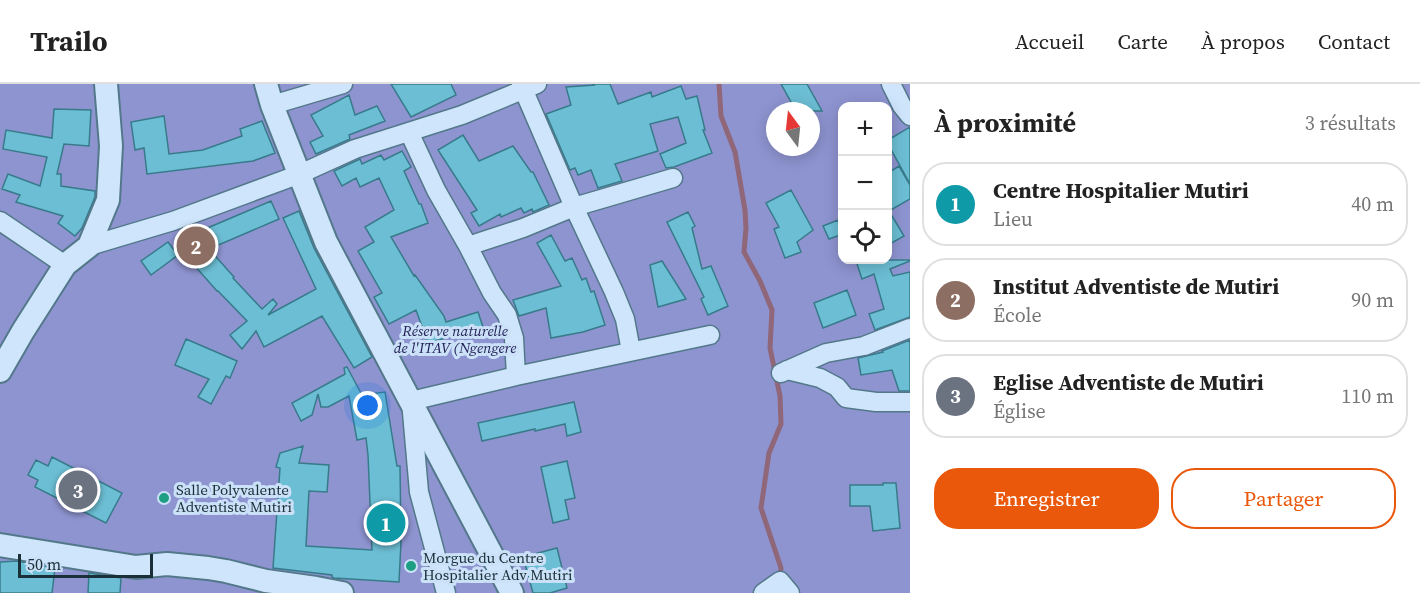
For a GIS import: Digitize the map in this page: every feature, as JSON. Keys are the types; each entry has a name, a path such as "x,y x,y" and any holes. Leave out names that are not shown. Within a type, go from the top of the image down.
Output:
{"street":[{"path":"89,246 108,200 111,146 106,84"},
{"path":"343,84 269,94 326,242 512,593"},
{"path":"891,84 907,108"},
{"path":"0,371 65,265 89,246 173,221 300,174 356,149 462,114 527,86 574,207 615,292 625,319 632,351"},
{"path":"409,132 436,190 492,293 507,315 514,338 516,376"},
{"path":"468,246 523,228 574,207 673,178"},
{"path":"1,224 65,265"},
{"path":"910,328 864,346 826,353 784,371 820,378 837,387 846,399 910,402"},
{"path":"411,401 710,335"},
{"path":"411,401 419,492 446,593"},
{"path":"0,545 136,567 167,564 208,568 266,582 342,593"},
{"path":"763,593 780,581 789,593"}],"green space":[{"name":"Réserve naturelle de l'ITAV (Ngengere","path":"0,84 910,84 910,593 0,593"}],"building":[{"path":"391,84 451,84 456,95 411,117"},
{"path":"610,84 618,104 651,92 652,97 681,86 686,99 697,96 705,130 703,130 712,153 666,168 660,154 686,143 678,117 650,124 658,151 615,164 622,181 598,188 591,170 578,175 575,168 570,170 546,114 571,105 566,87"},
{"path":"781,84 807,84 817,102 791,102"},
{"path":"349,95 355,115 377,106 385,121 349,135 350,139 316,154 310,142 323,136 311,115"},
{"path":"54,109 91,110 89,146 64,144 57,174 61,174 61,186 95,191 95,197 82,228 75,236 58,223 63,216 16,202 20,195 2,189 8,174 40,186 47,157 3,149 6,130 52,138"},
{"path":"164,116 169,154 203,150 242,136 240,129 262,121 275,153 253,161 147,174 144,148 135,150 131,122"},
{"path":"910,127 910,184 892,151 892,138"},
{"path":"463,135 479,161 513,146 533,172 549,205 533,212 532,209 524,213 521,208 501,217 500,214 479,226 471,213 477,210 438,150"},
{"path":"402,151 411,167 404,171 428,223 391,237 414,276 446,322 478,312 483,327 463,333 461,329 459,334 428,343 416,310 389,324 374,297 382,293 358,251 374,242 365,227 394,210 379,178 360,187 356,178 342,186 334,171 360,159 362,164 381,155 384,160"},
{"path":"899,166 910,185 910,199 892,209 892,170"},
{"path":"791,190 813,230 797,242 801,252 785,258 774,229 779,227 766,203"},
{"path":"271,201 279,219 209,249 262,309 273,299 277,304 268,315 316,289 283,218 299,211 314,248 372,357 354,368 322,316 264,347 256,331 242,349 230,335 247,321 179,248 198,232"},
{"path":"688,212 695,226 692,228 702,269 711,266 728,306 708,315 701,299 704,297 667,222"},
{"path":"892,216 904,236 892,243"},
{"path":"838,220 838,236 829,239 823,226"},
{"path":"551,235 565,261 572,258 582,280 586,278 591,292 594,291 605,325 551,338 546,308 519,316 513,300 561,286 537,243"},
{"path":"168,242 178,255 151,275 141,261"},
{"path":"892,260 910,260 890,269 893,276 910,272 910,317 875,330 869,314 884,309 874,274 862,279 857,264 892,264"},
{"path":"662,261 686,299 658,307 650,265"},
{"path":"847,290 856,315 823,328 814,303"},
{"path":"186,339 237,361 230,378 226,376 211,404 198,397 209,379 175,365"},
{"path":"910,340 910,391 899,391 892,370 861,375 858,358 883,352"},
{"path":"347,367 362,395 385,392 397,466 400,466 399,582 334,578 332,575 273,568 280,468 276,467 280,453 303,446 299,463 329,465 327,492 309,491 306,546 372,550 366,438 357,440 349,396 328,407 321,407 318,394 312,415 301,421 292,403 345,374 344,368"},
{"path":"574,402 581,432 567,436 565,424 482,441 478,423"},
{"path":"52,457 122,493 106,523 35,487 38,480 28,475 36,460 48,466"},
{"path":"567,461 575,498 565,500 569,519 553,523 541,467"},
{"path":"883,483 896,483 900,528 873,531 870,506 850,506 850,485 883,485"},
{"path":"557,548 567,588 550,593 533,593 523,557"},
{"path":"17,561 55,568 52,593 0,593 0,562"},
{"path":"89,573 121,578 120,593 88,593"}],"waterway":[{"path":"719,84 721,116 735,152 745,210 744,252 760,281 772,310 770,348 780,396 781,424 769,453 761,508 781,568 780,578"}],"place":[{"name":"Institut Adventiste de Mutiri","path":"196,246"},
{"name":"Eglise Adventiste de Mutiri","path":"78,490"},
{"name":"Salle Polyvalente Adventiste Mutiri","path":"164,498"},
{"name":"Centre Hospitalier Mutiri","path":"386,523"},
{"name":"Morgue du Centre Hospitalier Adv Mutiri","path":"411,566"}]}
